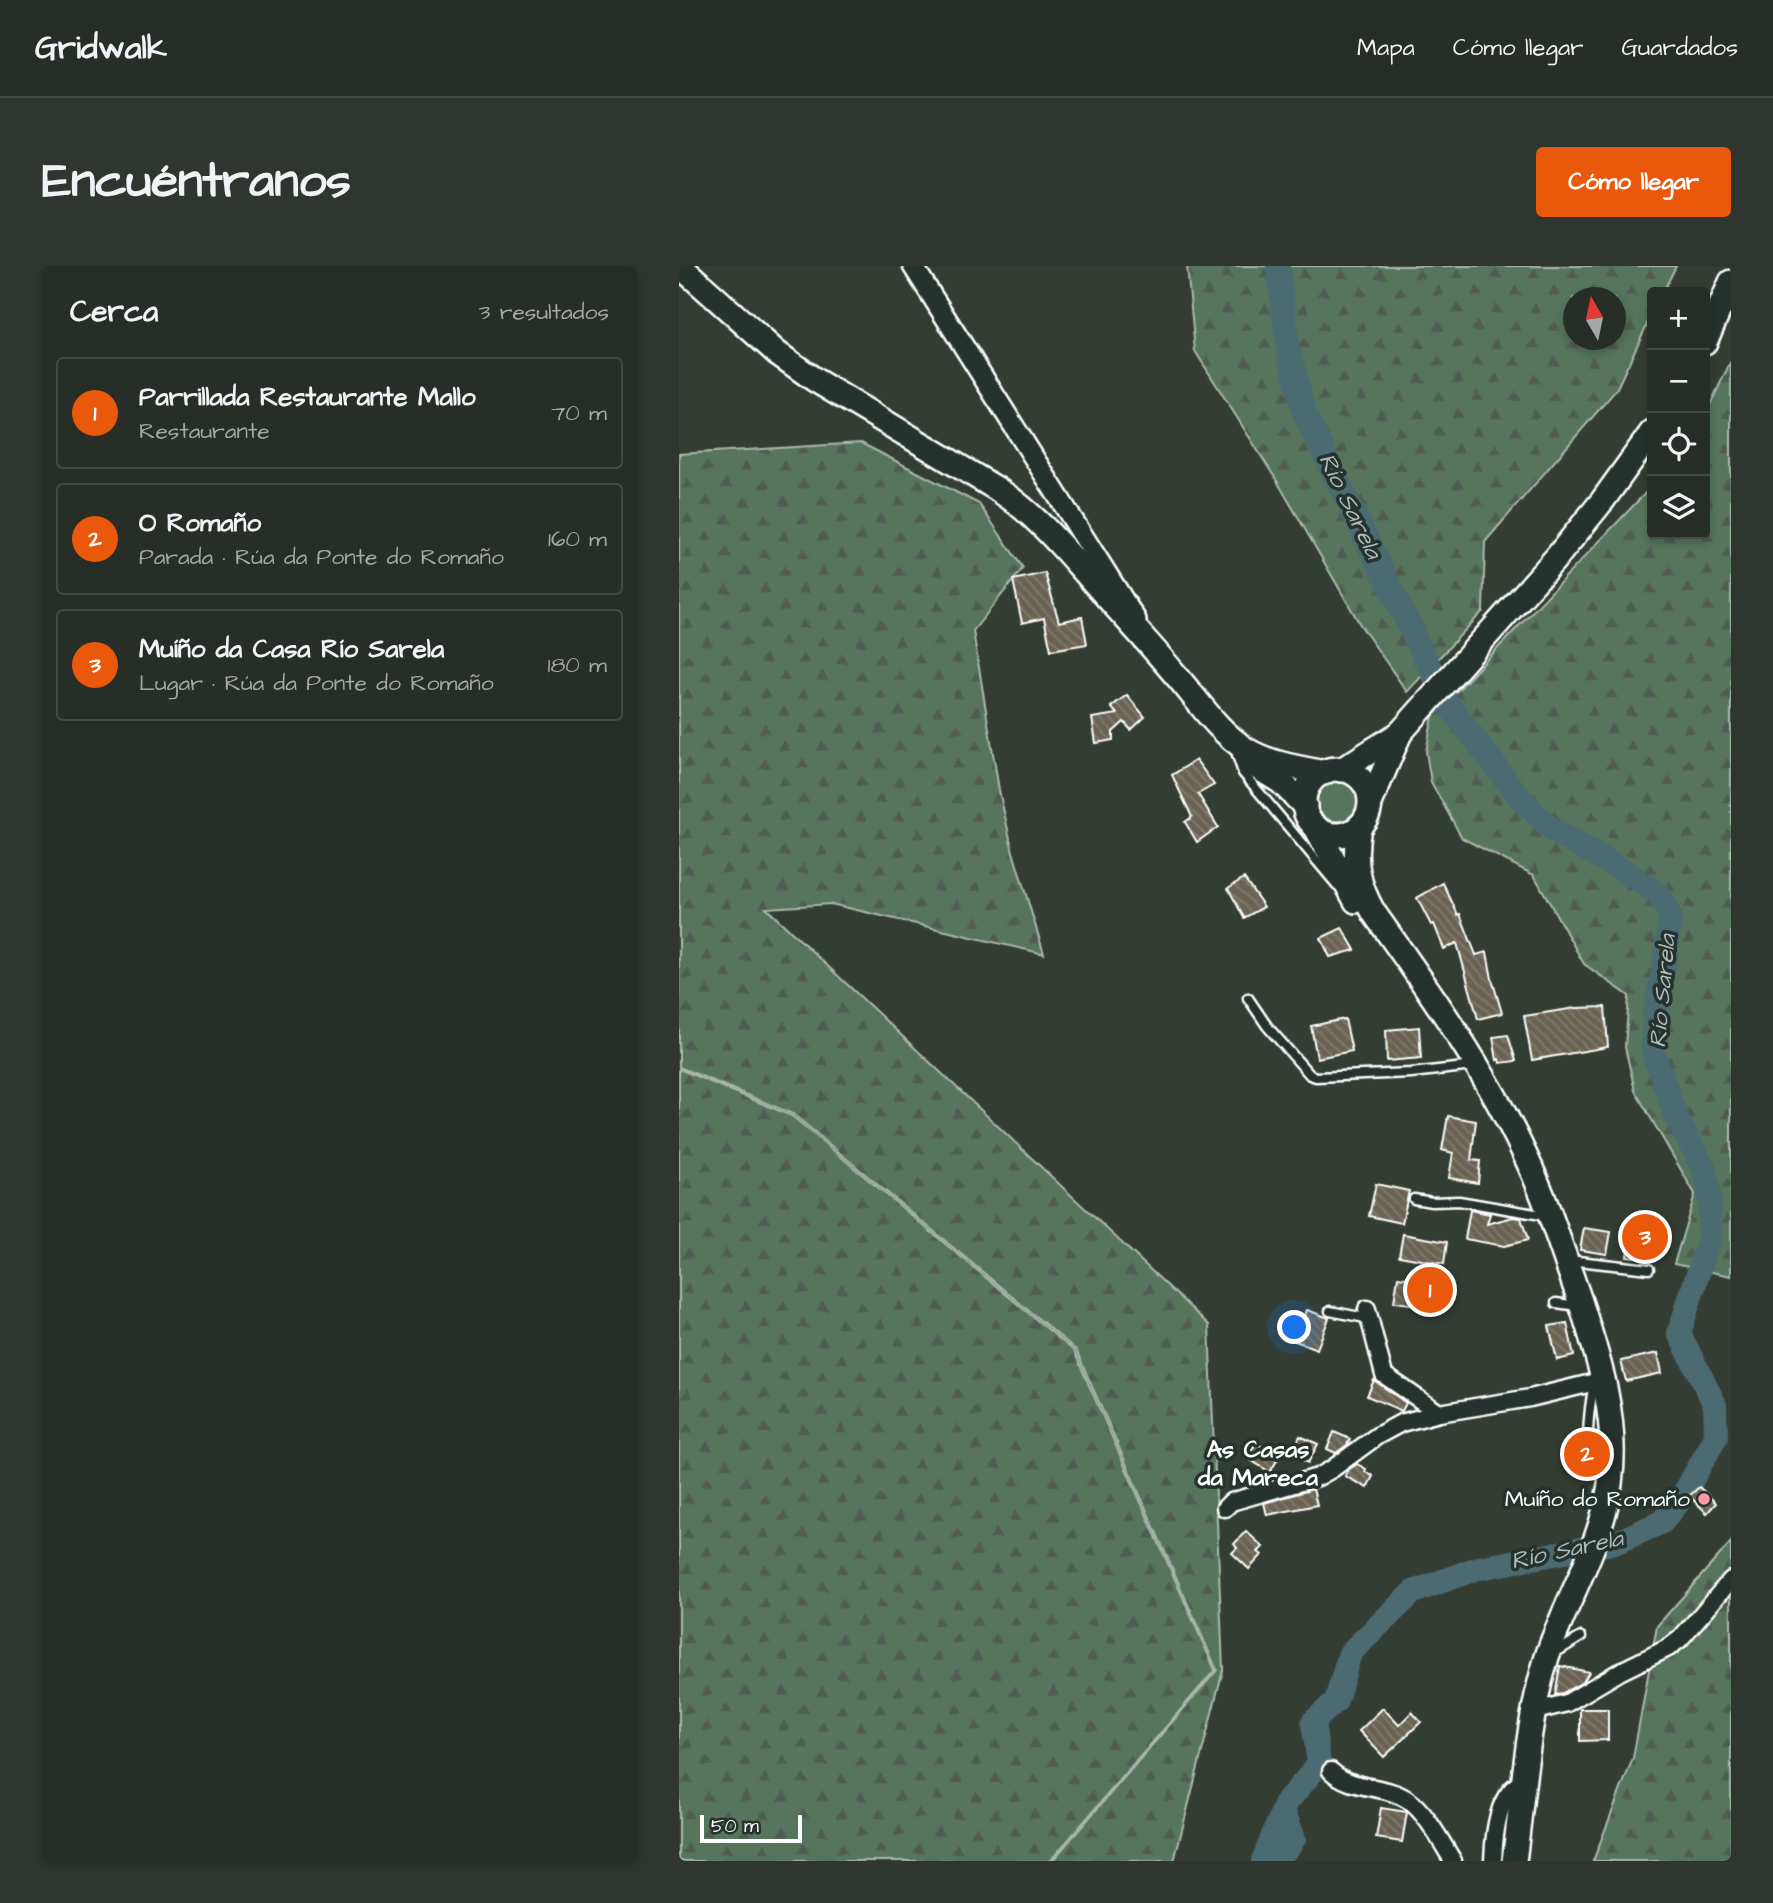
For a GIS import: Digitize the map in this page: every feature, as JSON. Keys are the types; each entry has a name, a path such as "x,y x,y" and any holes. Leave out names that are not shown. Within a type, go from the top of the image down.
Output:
{"main road":[{"path":"680,266 748,328 806,373 1010,498 1109,588 1152,647 1220,727 1239,744 1271,761 1356,775 1369,791 1371,802"},
{"path":"1710,330 1731,282"},
{"path":"1409,965 1367,917 1333,862 1310,816 1307,789 1312,781 1399,733 1556,558 1603,500 1647,439"},
{"path":"985,484 1027,523 1212,733 1237,755 1272,774 1324,833 1346,834 1359,827"},
{"path":"1399,733 1369,812 1359,827 1356,856 1360,887 1374,913 1477,1066 1525,1154 1566,1260 1595,1349 1599,1381 1611,1423 1609,1488 1597,1536 1548,1657 1535,1711 1514,1861"}],"street":[{"path":"913,266 1109,588 1111,608 1143,646 1160,673"},
{"path":"1369,1314 1384,1376 1439,1413"},
{"path":"1225,1508 1231,1502 1318,1477 1388,1429 1408,1420 1529,1398 1599,1381"},
{"path":"1535,1711 1567,1703 1621,1671 1668,1648 1680,1639 1731,1580"},
{"path":"1331,1771 1344,1780 1393,1793 1410,1801 1438,1836 1453,1861"},
{"path":"1493,1861 1501,1811 1510,1790 1525,1781"}],"lane":[{"path":"1237,755 1243,773 1338,887 1367,917"},
{"path":"1333,862 1338,887"},
{"path":"1248,999 1267,1026 1310,1075 1316,1077 1477,1066"},
{"path":"1414,1199 1431,1202 1459,1201 1550,1216"},
{"path":"1566,1260 1649,1269"},
{"path":"1556,1303 1581,1306"},
{"path":"1330,1311 1369,1314"},
{"path":"1548,1657 1581,1637"}],"green space":[{"path":"1187,266 1676,266 1666,287 1647,287 1647,325 1616,390 1485,542 1483,611 1407,692 1361,626 1277,481 1195,351"},
{"path":"1731,361 1731,1276 1674,1264 1695,1194 1635,1091 1625,1047 1629,996 1584,964 1534,875 1462,838 1431,782 1426,752 1433,716 1647,491 1647,539 1710,539 1710,405"},
{"path":"861,443 979,504 1023,568 973,631 999,790 1013,852 1044,954 831,904 766,908 1209,1325 1223,1670 1174,1861 1052,1861 1217,1670 1076,1350 793,1114 679,1067 679,454"},
{"path":"1337,781 1351,787 1357,801 1351,815 1337,821 1323,815 1317,801 1323,787"},
{"path":"679,1069 792,1116 1074,1351 1215,1670 1050,1861 679,1861"},
{"path":"1731,1542 1731,1861 1593,1861 1633,1758 1657,1626"}],"building":[{"path":"1045,573 1059,622 1082,617 1087,644 1051,650 1044,618 1022,623 1013,580"},
{"path":"1127,695 1145,717 1131,730 1124,722 1113,732 1113,740 1096,743 1092,718 1117,714 1111,707"},
{"path":"1196,760 1214,785 1198,794 1218,827 1197,842 1185,822 1192,817 1172,775"},
{"path":"1244,878 1264,907 1244,918 1228,888"},
{"path":"1443,883 1458,915 1460,914 1476,955 1487,952 1502,1013 1478,1019 1457,943 1444,949 1434,924 1431,925 1417,898"},
{"path":"1342,928 1355,950 1330,957 1321,938"},
{"path":"1605,1007 1608,1047 1532,1060 1524,1016 1576,1008"},
{"path":"1345,1019 1352,1051 1317,1058 1311,1026"},
{"path":"1419,1027 1421,1058 1387,1061 1386,1030"},
{"path":"1508,1035 1516,1061 1500,1063 1499,1059 1497,1060 1493,1037"},
{"path":"1448,1116 1476,1121 1471,1160 1480,1161 1478,1183 1449,1178 1453,1153 1442,1150"},
{"path":"1376,1184 1409,1191 1402,1223 1369,1216"},
{"path":"1470,1210 1490,1214 1487,1224 1513,1217 1521,1218 1528,1240 1504,1246 1465,1239"},
{"path":"1584,1228 1611,1232 1607,1254 1580,1250"},
{"path":"1631,1229 1661,1233 1659,1246 1653,1245 1651,1259 1627,1256"},
{"path":"1403,1234 1447,1242 1444,1264 1399,1256"},
{"path":"1398,1277 1429,1281 1426,1306 1394,1302"},
{"path":"1307,1310 1329,1318 1317,1349 1295,1341"},
{"path":"1567,1323 1574,1356 1557,1360 1549,1326"},
{"path":"1658,1353 1662,1373 1626,1381 1621,1361"},
{"path":"1374,1380 1406,1403 1402,1411 1367,1396"},
{"path":"1334,1432 1350,1439 1347,1445 1336,1453 1327,1449"},
{"path":"1300,1436 1318,1444 1308,1463 1291,1454"},
{"path":"1256,1443 1279,1457 1270,1472 1247,1458"},
{"path":"1357,1464 1373,1476 1367,1488 1345,1476 1348,1470"},
{"name":"Muíño do Romaño","path":"1699,1487 1716,1503 1707,1513 1689,1496"},
{"path":"1313,1489 1317,1505 1267,1515 1264,1503"},
{"path":"1246,1531 1263,1547 1258,1552 1262,1555 1249,1569 1232,1553 1237,1548 1234,1544"},
{"path":"1560,1666 1589,1672 1583,1682 1555,1695"},
{"path":"1383,1708 1399,1725 1412,1712 1421,1722 1384,1757 1359,1731"},
{"path":"1580,1709 1608,1709 1608,1740 1580,1741"},
{"path":"1381,1808 1407,1812 1402,1842 1376,1838"}],"waterway":[{"name":"Río Sarela","path":"1263,1861 1286,1803 1319,1764 1313,1722 1336,1701 1350,1653 1413,1592 1475,1569 1617,1542 1662,1522 1681,1499 1716,1437 1715,1405 1679,1333 1709,1239 1710,1202 1704,1168 1677,1119 1653,1051 1654,1016 1666,956 1670,916 1659,895 1626,872 1552,830 1519,797 1448,704 1305,415 1288,348 1278,266"},
{"path":"1277,1861 1294,1839 1284,1812"}],"place":[{"name":"Muíño da Casa Río Sarela","path":"1645,1237"},
{"name":"Parrillada Restaurante Mallo","path":"1430,1290"},
{"name":"O Romaño","path":"1587,1454"},
{"name":"Muíño do Romaño","path":"1704,1499"}],"district":[{"name":"As Casas da Mareca","path":"1258,1464"}]}
